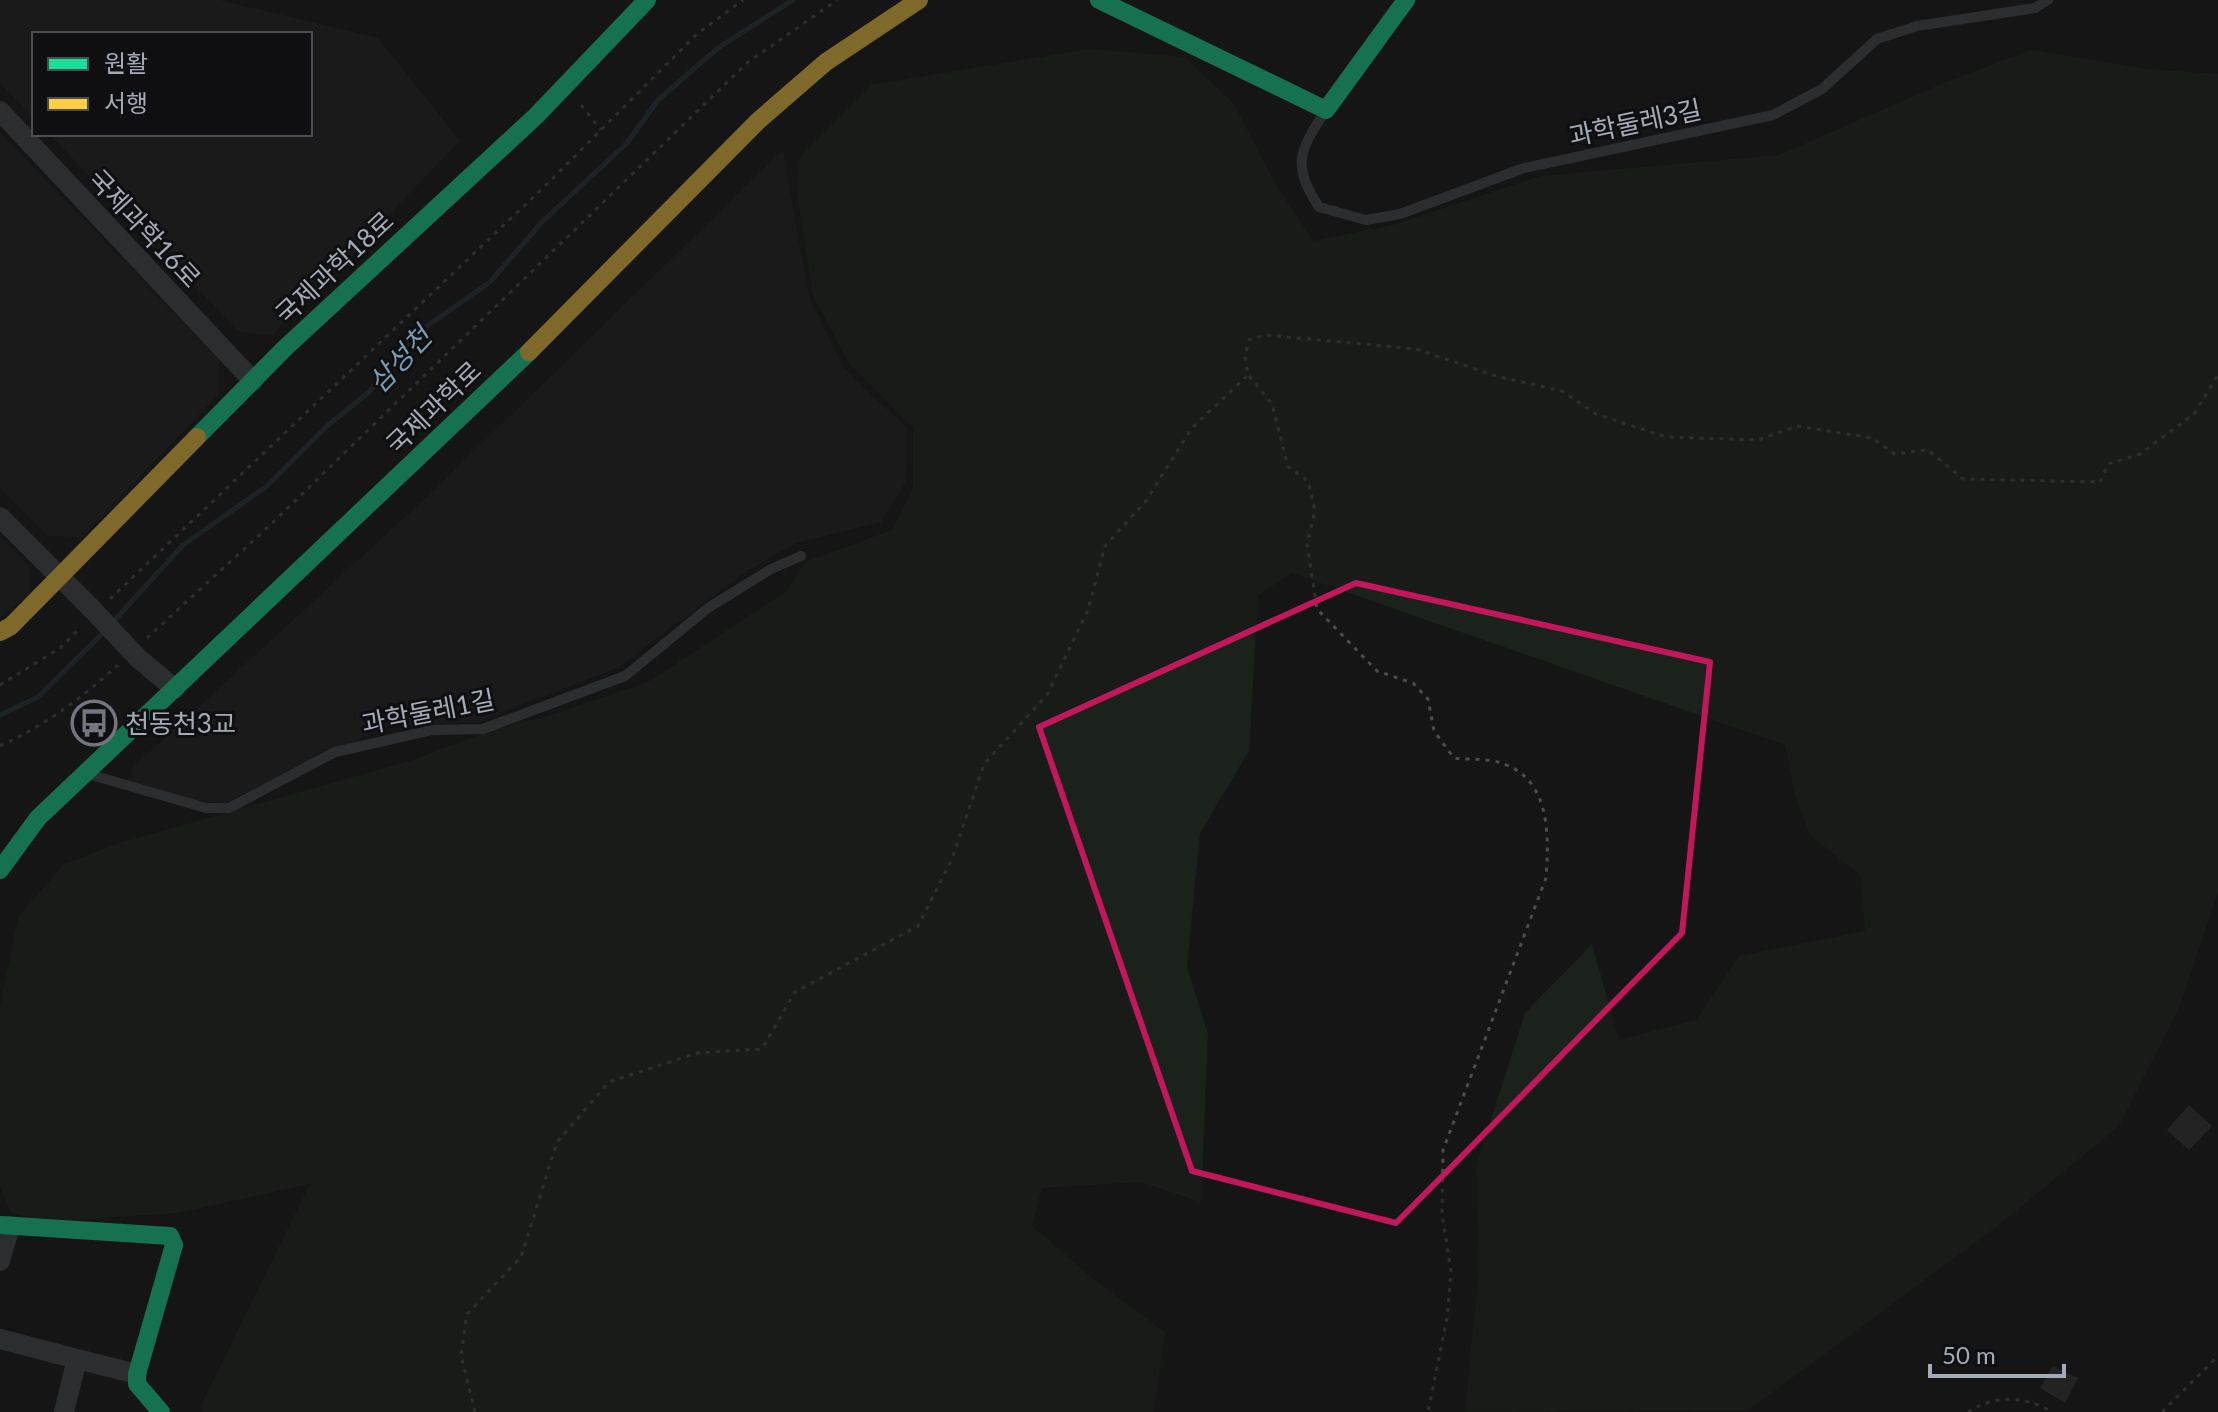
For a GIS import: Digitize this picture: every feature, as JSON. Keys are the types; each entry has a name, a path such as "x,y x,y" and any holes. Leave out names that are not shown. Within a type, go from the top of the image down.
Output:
{"street":[{"name":"국제과학18로","path":"0,632 11,626 253,381 565,86 647,0"},
{"name":"국제과학로","path":"0,870 38,818 524,357 758,121 826,62 919,0"},
{"path":"1099,0 1326,110 1406,0"},
{"name":"국제과학16로","path":"0,111 253,381"},
{"path":"0,517 175,689"},
{"path":"0,1261 5,1226 170,1236 174,1245 137,1374 137,1384 161,1412"},
{"path":"0,1339 137,1374"},
{"path":"64,1412 77,1359"}],"lane":[{"name":"과학둘레3길","path":"1326,110 1301,147 1307,186 1319,207 1366,220 1400,214 1524,168 1773,115 1822,89 1877,39 1917,26 2035,8 2048,0"},
{"name":"과학둘레1길","path":"85,773 206,808 229,808 335,752 432,730 483,729 625,676 708,608 771,569 801,556"}],"path":[{"path":"0,685 60,648 95,610 601,130 697,34 743,0"},
{"path":"0,746 32,731 93,688 135,653 747,63 837,0"},
{"path":"565,86 601,130"},
{"path":"1428,1412 1447,1318 1451,1271 1442,1214 1443,1150 1485,1030 1546,878 1549,840 1541,801 1531,781 1502,763 1454,758 1434,731 1428,699 1413,683 1377,671 1317,609 1307,544 1315,511 1308,481 1288,467 1272,404 1248,375 1245,357 1249,340 1265,335 1416,349 1496,376 1562,391 1596,414 1666,437 1758,440 1797,426 1872,438 1895,454 1928,450 1963,479 2070,484 2100,482 2108,464 2140,454 2194,414 2218,375"},
{"path":"475,1412 461,1355 467,1314 521,1257 557,1142 609,1082 697,1053 762,1049 795,992 918,926 952,859 984,764 1047,695 1088,610 1105,546 1146,501 1191,429 1248,375"},
{"path":"2162,1412 2218,1356"},
{"path":"1968,1412 1979,1404 2014,1398 2041,1405 2051,1412"}],"highlighted area":[{"path":"1356,583 1710,662 1682,933 1396,1223 1192,1171 1039,727"}],"shaded area":[{"path":"0,0 220,0 378,38 460,141 271,336 238,331 51,136 312,136 312,32 32,32 32,116 0,83"},
{"path":"1089,49 1185,57 1234,104 1275,183 1313,241 1393,225 1541,176 1779,155 1946,82 2031,50 2148,69 2218,74 2218,892 2179,1008 2119,1126 1995,1228 1747,1411 1465,1412 1479,1268 1476,1167 1525,1013 1592,944 1619,1040 1696,1020 1739,956 1865,931 1860,875 1810,835 1795,795 1785,745 1292,573 1258,595 1249,751 1200,833 1187,967 1208,1034 1201,1202 1141,1182 1042,1188 1032,1226 1097,1282 1165,1332 1154,1412 205,1412 200,1407 310,1184 178,1213 37,1222 10,1211 0,1186 0,1006 18,917 64,864 120,843 413,760 492,730 551,715 650,681 787,591 805,562 892,530 913,489 913,427 850,365 813,296 796,186 800,157 872,85"},
{"path":"0,132 219,360 220,393 82,537 48,536 0,488"},
{"path":"783,150 809,297 843,367 908,429 906,482 881,522 796,543 747,571 617,668 477,722 384,727 223,803 197,800 134,782 130,770 430,494"},
{"path":"0,536 29,566 30,594 0,617"}],"building":[{"path":"2189,1105 2212,1126 2189,1150 2167,1130"},
{"path":"2053,1366 2078,1378 2065,1403 2040,1388"}],"waterway":[{"name":"삼성천","path":"113,622 183,545 267,486 326,427 369,392 417,333 490,282 542,222 627,143 658,100 718,48 793,0"},
{"name":"삼성천","path":"0,715 38,697 104,632"}],"traffic: fast":[{"path":"197,437 285,348 536,116 647,0"},
{"path":"1099,0 1326,110 1406,0"},
{"path":"0,870 38,818 529,352"},
{"path":"0,1225 170,1236 174,1245 137,1374 137,1384 161,1412"}],"traffic: slow":[{"path":"529,352 758,121 826,62 919,0"},
{"path":"0,632 11,626 197,437"}],"place":[{"name":"천동천3교","path":"94,723"}]}
